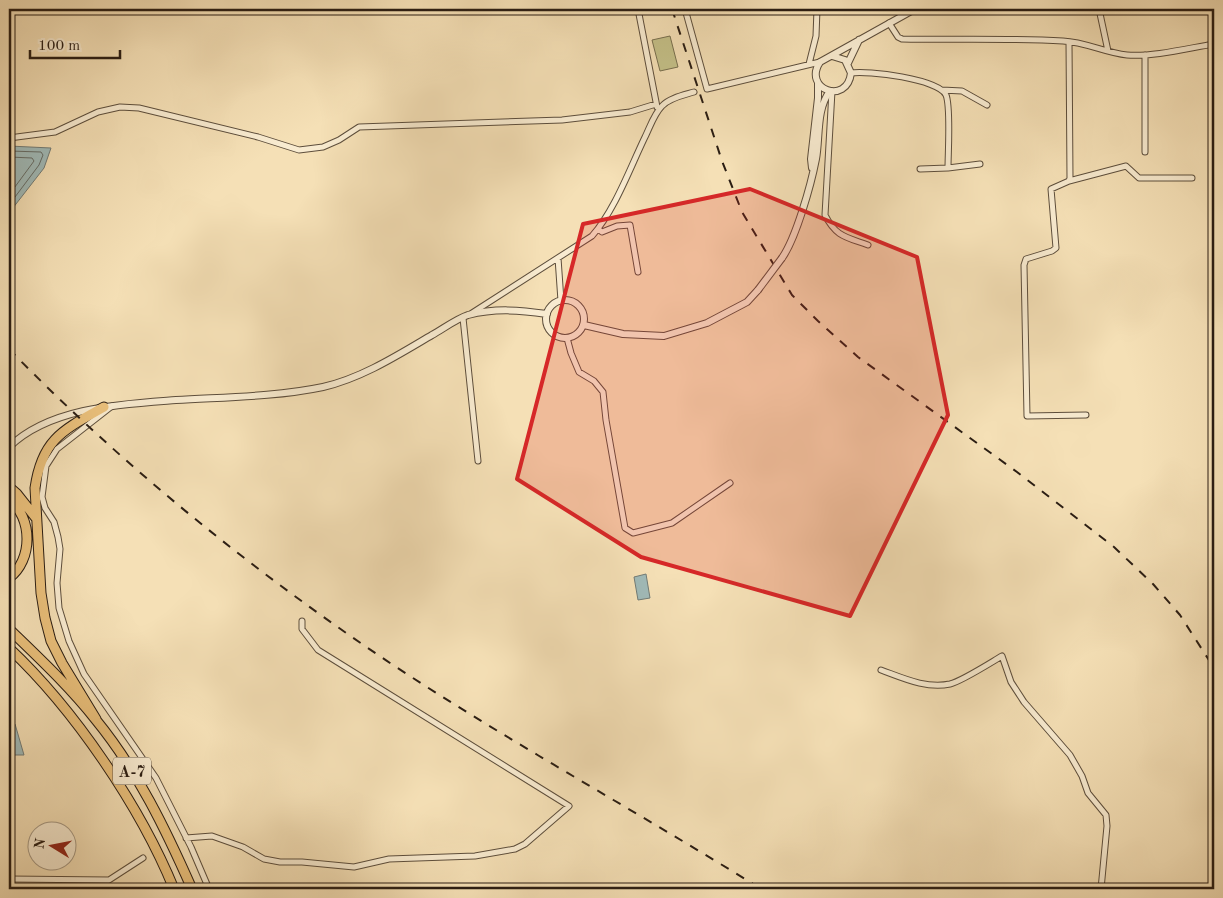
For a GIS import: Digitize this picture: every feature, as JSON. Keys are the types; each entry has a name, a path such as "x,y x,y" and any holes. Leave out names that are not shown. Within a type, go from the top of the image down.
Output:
{"highway":[{"path":"96,719 62,663 49,633 45,618 41,594 35,488 38,472 46,450 55,439 68,427 108,407"},
{"path":"9,487 18,494 36,518"},
{"path":"9,499 22,517 27,544 22,563 16,573 9,578"},
{"name":"A-7","path":"9,628 49,667 96,719 139,782 192,889"},
{"name":"A-7","path":"9,648 33,672 110,770 151,839 174,889"},
{"path":"9,657 33,672"}],"street":[{"path":"638,9 658,112"},
{"path":"685,9 706,89 820,62 915,9"},
{"path":"809,64 816,36 816,9"},
{"path":"1099,9 1108,51"},
{"path":"889,23 898,37 902,39 1069,42 1128,55 1214,44"},
{"path":"848,64 860,40"},
{"path":"1069,42 1069,182"},
{"path":"1145,54 1145,152"},
{"path":"818,82 825,89 831,91 840,90 848,83 851,72 848,64 841,57 832,56"},
{"path":"812,171 811,159 818,98 816,71 820,62"},
{"path":"851,72 861,71 926,82 942,90 962,91 987,104"},
{"path":"942,90 946,95 948,109 948,168"},
{"path":"584,325 623,334 664,336 707,323 747,302 787,251 804,205 816,161 824,101 831,91"},
{"path":"831,91 826,215 831,226 838,234 868,245"},
{"path":"9,447 18,438 38,426 88,410 129,403 284,393 323,387 365,372 465,316 592,236 611,208 662,105 694,92"},
{"path":"9,138 55,132 98,112 130,107 258,136 299,150 323,147 339,140 359,127 562,120 630,112 656,104"},
{"path":"920,169 980,164"},
{"path":"1086,415 1027,416 1024,265 1026,259 1056,248 1052,189 1069,182 1126,166 1139,178 1192,178"},
{"path":"598,229 602,232 617,226 630,225 638,272"},
{"path":"558,258 561,301"},
{"path":"561,301 572,301 584,313 584,325 576,335 568,338 557,336 552,332 546,320 547,314 555,303 561,301"},
{"path":"465,316 516,309 547,314"},
{"path":"465,316 478,461"},
{"path":"568,338 571,353 579,372 594,381 603,392 606,420 625,528 633,533 672,523 730,483"},
{"path":"108,407 57,449 46,466 42,497 45,508 54,522 60,549 57,583 59,608 69,641 84,674 156,778 209,889"},
{"path":"186,838 212,836 243,847 264,859 280,862 354,867 389,860 475,856 515,849 525,844 569,806 318,650 302,629 302,621"},
{"path":"881,670 930,686 951,684 1002,656 1011,682 1024,702 1070,755 1082,776 1088,793 1106,815 1107,826 1101,889"},
{"path":"9,879 109,880 143,858"}],"highlighted area":[{"path":"750,189 917,257 948,415 850,616 641,557 517,479 583,224"}],"shaded area":[{"path":"670,36 678,67 660,71 652,40"}],"water":[{"path":"9,146 51,148 44,168 9,213"},
{"path":"646,574 650,598 638,600 634,577"},
{"path":"9,724 15,724 24,755 9,755"}],"railway":[{"path":"672,9 722,161 742,212 792,295 858,357 1017,472 1114,547 1153,584 1180,615 1214,668"},
{"path":"9,349 98,435 191,516 339,628 436,693 761,889"}]}
